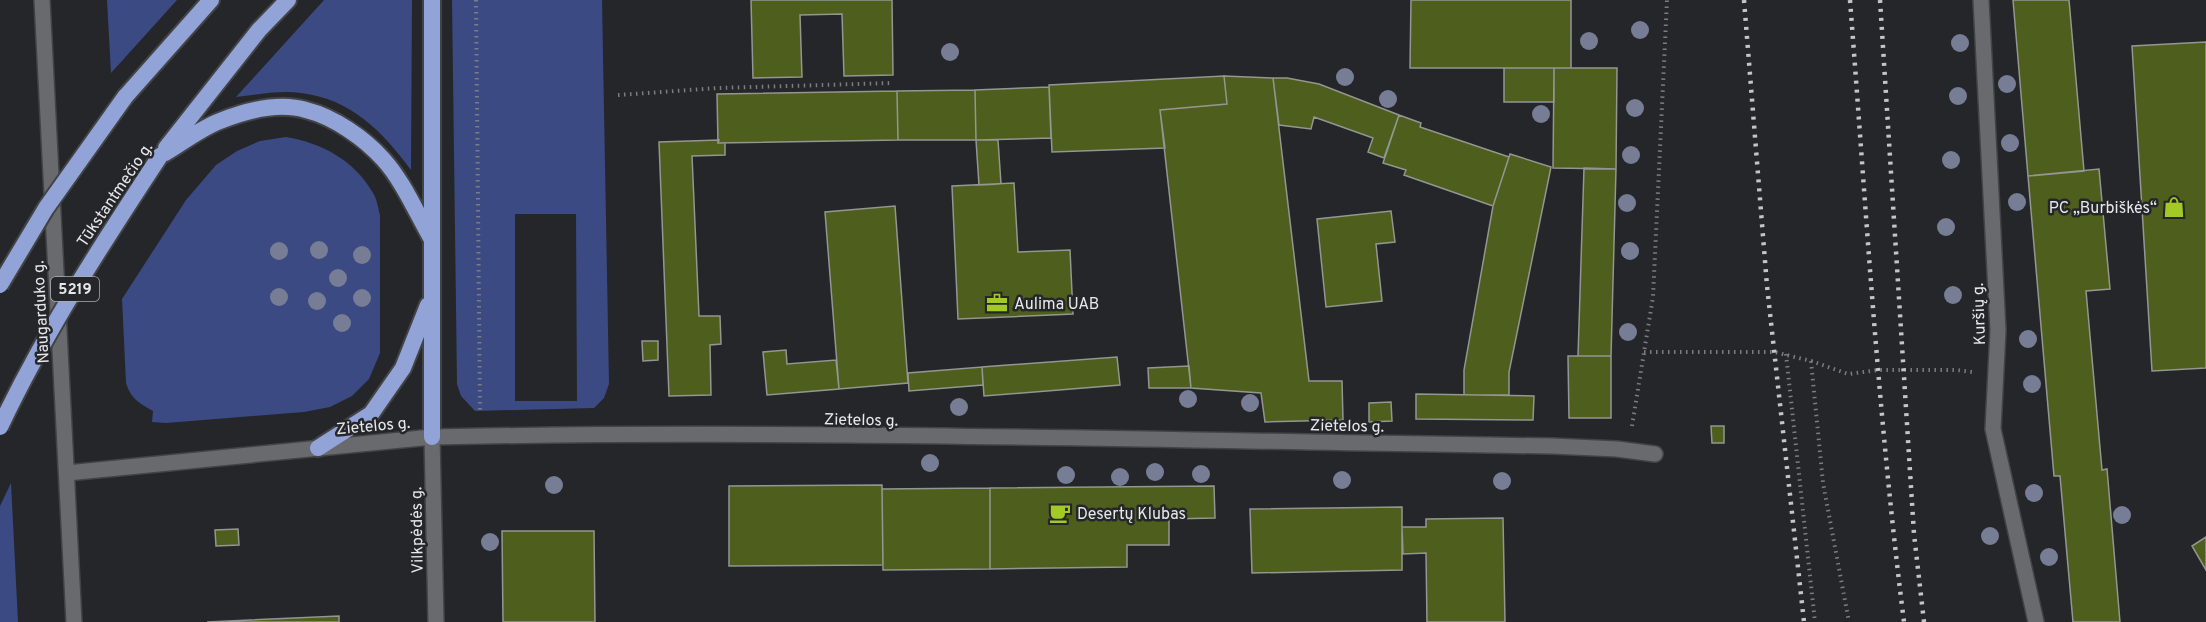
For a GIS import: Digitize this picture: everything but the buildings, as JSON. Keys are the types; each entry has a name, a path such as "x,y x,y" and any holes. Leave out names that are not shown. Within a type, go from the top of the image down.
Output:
{"highway":[{"path":"0,285 46,208 125,97 211,0"},
{"name":"Tūkstantmečio g.","path":"0,427 51,330 96,253 160,156 259,30 288,0"},
{"path":"432,0 432,437"},
{"path":"160,156 219,122 251,112 279,107 305,109 333,121 355,135 383,159 431,238"},
{"path":"318,448 371,414 403,369 431,296"}],"street":[{"name":"Naugarduko g.","path":"42,0 74,622"},
{"name":"Kuršių g.","path":"1981,0 1998,330 1993,429 2036,622"},
{"name":"Zietelos g.","path":"67,473 432,437 617,433 1552,446 1655,454"},
{"name":"Vilkpėdės g.","path":"432,437 436,622"}],"path":[{"path":"476,0 480,436"},
{"path":"1628,451 1653,297 1667,0"},
{"path":"618,95 718,88 893,83"},
{"path":"1644,352 1774,352 1848,374 1878,370 1957,370 1996,375"},
{"path":"1786,354 1815,622"},
{"path":"1810,361 1823,483 1849,622"}],"shaded area":[{"path":"107,0 177,0 111,73"},
{"path":"324,0 412,0 411,170 377,130 364,119 335,102 319,96 293,92 236,97"},
{"path":"452,0 602,0 609,384 604,398 594,408 475,411 461,396 457,384","holes":["515,214 576,214 577,401 515,401"]},
{"path":"286,137 312,144 347,162 365,181 376,198 380,215 380,353 369,379 352,396 330,407 304,412 166,423 152,422 153,411 136,400 126,383 122,299 186,200 216,165 237,151 260,141"},
{"path":"11,483 18,622 0,622 0,506"}],"railway":[{"path":"1744,0 1767,286 1804,622"},
{"path":"1850,0 1880,389 1904,622"},
{"path":"1880,0 1914,534 1924,622"}],"place":[{"name":"PC „Burbiškės“","path":"2174,207"},
{"name":"Aulima UAB","path":"997,303"},
{"name":"Desertų Klubas","path":"1060,513"}]}
